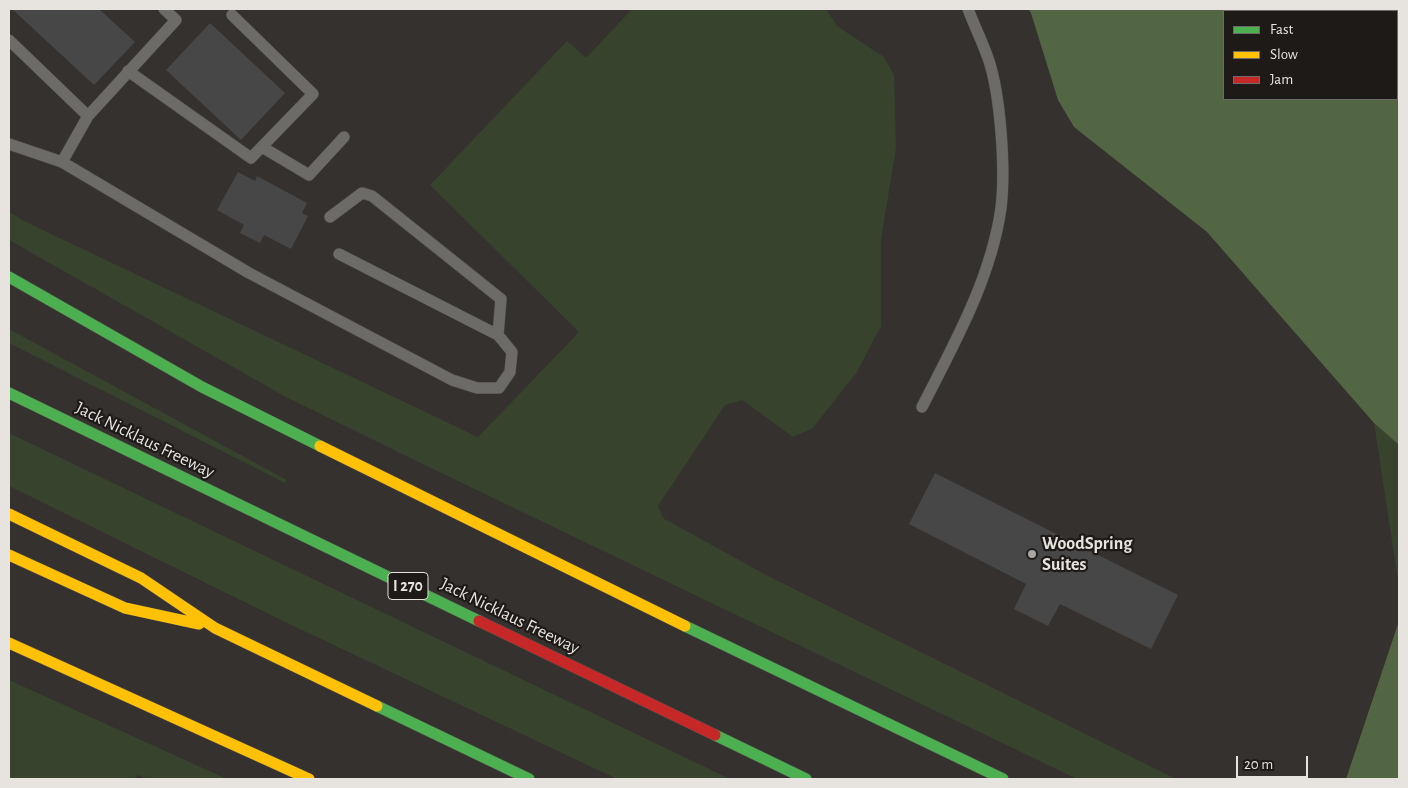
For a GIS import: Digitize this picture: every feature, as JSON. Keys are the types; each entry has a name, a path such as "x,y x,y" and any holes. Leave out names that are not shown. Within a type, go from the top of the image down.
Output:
{"highway":[{"path":"9,277 202,387 589,580 1003,779"},
{"name":"Jack Nicklaus Freeway","path":"9,393 806,779"},
{"path":"9,514 141,578 215,628 529,779"},
{"path":"9,555 125,608 215,628"},
{"path":"9,643 309,779"}],"lane":[{"path":"62,162 88,116 176,20 164,9"},
{"path":"922,407 958,335 977,291 991,254 1001,207 1003,159 998,104 988,59 968,9"},
{"path":"128,71 251,158 313,94 232,15"},
{"path":"9,40 88,116"},
{"path":"262,147 309,175 344,137"},
{"path":"9,144 62,162 249,273 452,380 477,388 498,388 510,372 512,352 498,335 339,254"},
{"path":"330,217 362,192 372,196 501,300 498,335"}],"green space":[{"path":"632,9 826,9 837,26 884,57 894,75 896,148 881,240 881,326 857,372 812,429 793,437 742,400 725,405 658,506 663,518 766,575 1176,779 1077,779 284,396 9,240 9,212 26,222 478,437 579,332 430,185 567,41 586,58"},
{"path":"1028,9 1399,9 1399,445 1374,423 1207,232 1074,127 1058,100 1031,13"},
{"path":"9,329 287,480 285,483 9,343"},
{"path":"1374,423 1399,445 1399,587"},
{"path":"9,433 730,779 617,779 283,621 9,486"},
{"path":"1399,621 1399,779 1346,779"},
{"path":"9,680 227,779 148,779 138,775 134,779 9,779"}],"building":[{"path":"12,9 99,9 135,42 94,85"},
{"path":"210,23 285,93 241,140 166,70"},
{"path":"238,172 255,181 257,176 307,203 302,213 308,216 291,249 264,235 260,243 240,233 244,225 217,210"},
{"name":"WoodSpring Suites","path":"935,473 1178,595 1151,649 1060,604 1048,626 1014,609 1026,584 909,524"}],"traffic: fast":[{"path":"9,277 202,387 320,446"},
{"path":"9,393 479,621"},
{"path":"685,626 1003,779"},
{"path":"377,706 529,779"},
{"path":"715,735 806,779"}],"traffic: slow":[{"path":"320,446 685,626"},
{"path":"9,514 141,578 215,628 377,706"},
{"path":"9,555 125,608 199,624"},
{"path":"9,643 309,779"}],"traffic: jam":[{"path":"479,621 715,735"}],"place":[{"name":"WoodSpring Suites","path":"1032,554"}]}
